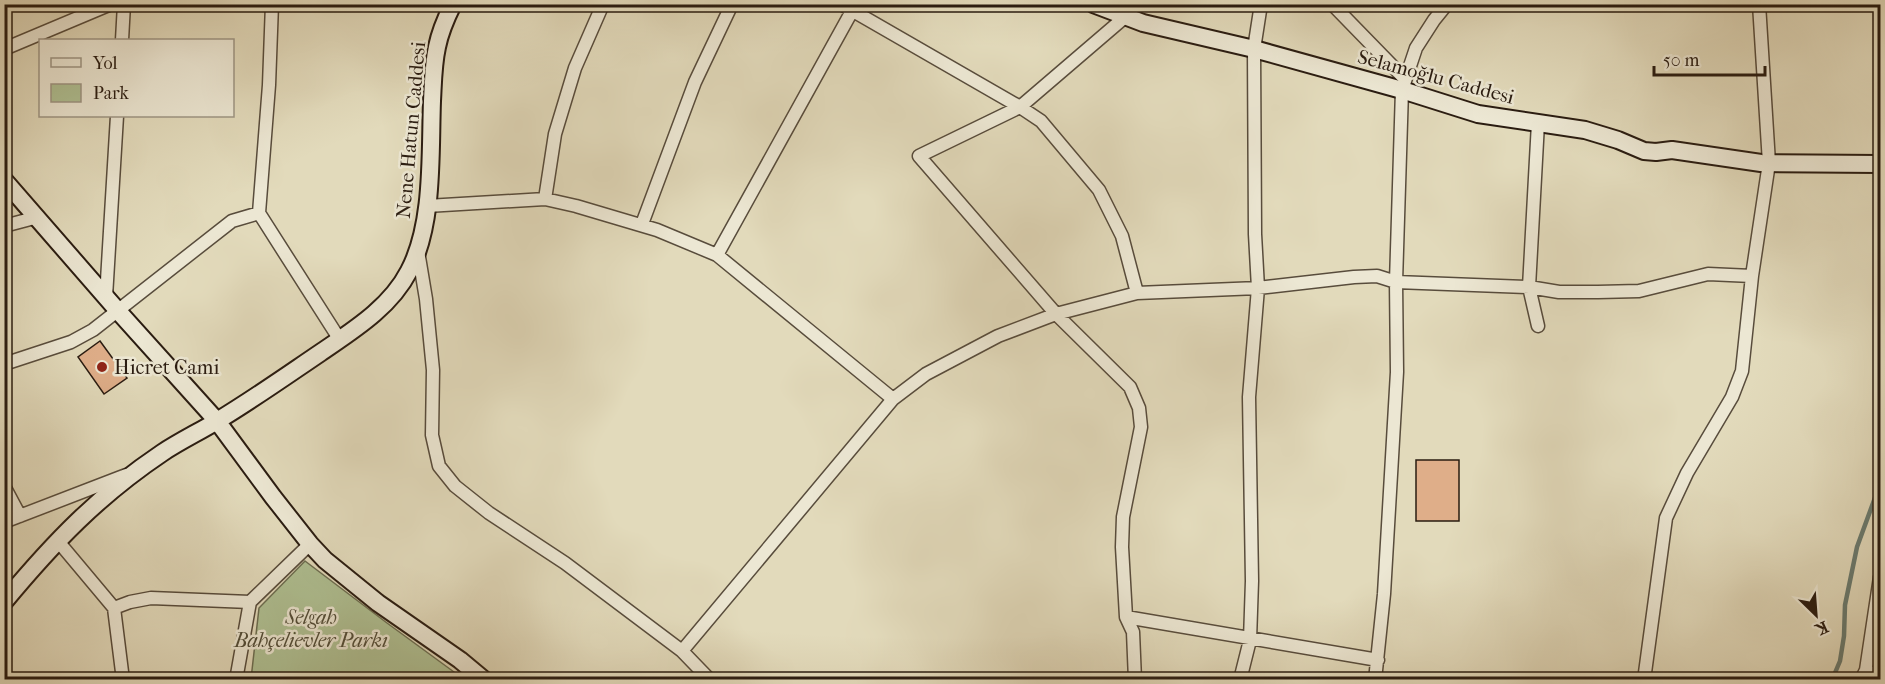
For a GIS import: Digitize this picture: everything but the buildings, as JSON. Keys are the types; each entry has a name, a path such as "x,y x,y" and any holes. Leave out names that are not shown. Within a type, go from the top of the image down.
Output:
{"street":[{"path":"4,50 111,4"},
{"path":"122,39 124,4"},
{"path":"272,4 269,85 259,213 340,340"},
{"name":"Nene Hatun Caddesi","path":"4,603 57,540 93,506 138,470 164,451 218,421 340,340 370,317 395,293 409,271 424,230 436,48 453,4"},
{"path":"545,199 558,123 575,68 603,4"},
{"path":"642,224 695,82 732,4"},
{"name":"Selamoğlu Caddesi","path":"1093,4 1143,23 1403,85 1478,114 1585,130 1618,140 1644,152 1672,150 1768,163 1881,164"},
{"path":"1240,680 1250,640 1252,570 1249,397 1258,288 1255,234 1254,49 1261,4"},
{"path":"1332,4 1403,85"},
{"path":"1375,680 1384,594 1397,372 1396,282 1403,85 1416,48 1447,4"},
{"path":"1644,680 1666,518 1687,473 1732,397 1742,371 1752,276 1768,163 1759,4"},
{"path":"717,255 847,8 1041,121 1099,190 1122,236 1137,293"},
{"path":"1125,17 1020,107 919,156 1056,314 1130,387 1139,408 1141,427 1123,517 1122,547 1126,617 1133,632 1135,680"},
{"path":"106,297 117,117"},
{"path":"1538,123 1529,287 1538,326"},
{"path":"4,180 218,421 310,544 348,580 460,660 484,680"},
{"path":"427,206 545,199 642,224 717,255 893,399"},
{"path":"4,364 71,342 93,330 232,221 259,213"},
{"path":"4,226 38,217"},
{"path":"417,249 426,299 433,370 432,435 439,466 455,486 489,513 565,563 682,651 710,680"},
{"path":"682,651 893,399 927,374 998,336 1056,314 1137,293 1258,288 1366,276 1377,276 1396,282 1529,287 1559,292 1639,291 1708,274 1752,276"},
{"path":"4,522 138,470"},
{"path":"4,486 20,516"},
{"path":"57,540 114,608 123,680"},
{"path":"236,680 250,602 310,544"},
{"path":"1881,577 1863,675 1881,677"},
{"path":"114,608 151,598 250,602"},
{"path":"1126,617 1250,640 1378,660"}],"green space":[{"name":"Selgah Bahçelievler Parkı","path":"305,561 454,672 453,679 251,679 259,608"}],"waterway":[{"path":"1832,680 1840,661 1845,605 1857,547 1880,484"}],"place":[{"name":"Hicret Cami","path":"102,367"}]}
